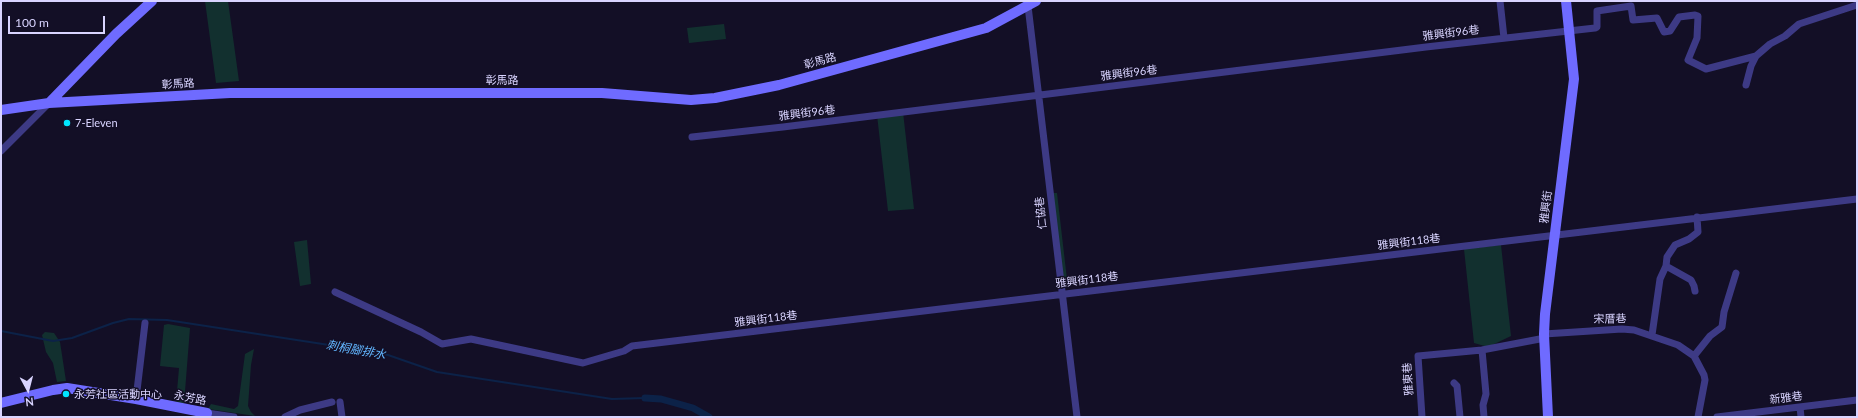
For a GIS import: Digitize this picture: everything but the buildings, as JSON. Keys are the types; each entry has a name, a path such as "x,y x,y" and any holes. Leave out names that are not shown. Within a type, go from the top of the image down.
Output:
{"street":[{"path":"1,151 116,34 152,1"},
{"path":"1500,1 1504,38"},
{"name":"雅興街","path":"1548,417 1544,336 1574,79 1566,1"},
{"name":"彰馬路","path":"1,110 49,103 267,92 602,93 691,100 715,98 779,85 994,25 1032,3"},
{"name":"仁協巷","path":"1032,3 1040,96 1061,294 1077,417"},
{"path":"1746,85 1751,66 1756,56 1770,44 1785,36 1799,24 1857,5"},
{"name":"雅興街96巷","path":"692,137 1040,96 1597,27 1597,11 1631,6 1633,20 1657,18 1664,32 1670,31 1679,17 1698,16 1697,38 1688,60 1706,69 1756,56"},
{"name":"雅興街118巷","path":"335,292 421,332 442,344 471,339 583,362 624,351 632,346 1857,199"},
{"path":"1652,335 1660,279 1666,266 1667,257 1676,245 1690,239 1698,232 1697,217"},
{"path":"1666,266 1691,280 1695,291"},
{"path":"1698,417 1705,380 1694,356 1710,336 1722,327 1724,312 1736,274"},
{"path":"136,399 145,323"},
{"name":"宋厝巷","path":"1544,336 1622,329 1634,330 1678,345 1694,356"},
{"name":"雅東巷","path":"1422,417 1418,356 1482,350 1544,336"},
{"path":"1482,350 1486,394 1483,405 1484,417"},
{"path":"1454,383 1457,386 1460,417"},
{"name":"永芳路","path":"1,403 67,388 136,399 206,415 234,417"},
{"name":"新雅巷","path":"1717,417 1857,400"},
{"path":"284,417 300,414 336,402 342,417"},
{"path":"1800,407 1801,417"}],"green space":[{"path":"205,1 228,1 239,81 216,83"},
{"path":"724,24 726,39 689,43 687,28"},
{"path":"903,112 914,209 888,211 877,115"},
{"path":"1052,193 1057,193 1068,288 1062,287"},
{"path":"307,240 311,284 300,286 294,242"},
{"path":"1501,245 1511,336 1488,347 1474,343 1464,249"},
{"path":"168,324 190,328 184,404 176,403 179,368 160,366 164,325"},
{"path":"45,332 54,333 60,342 66,381 57,382 53,363 46,352 42,335"},
{"path":"254,349 251,365 248,406 255,416 208,409 211,404 234,409 238,406 245,354"}],"waterway":[{"name":"刺桐腳排水","path":"1,331 53,341 72,338 113,323 129,319 167,320 368,351 388,355 437,372 612,399 645,398"},
{"name":"刺桐腳排水","path":"645,398 661,399 693,408 709,417"}],"place":[{"name":"7-Eleven","path":"67,123"},
{"name":"永芳社區活動中心","path":"66,394"}]}
